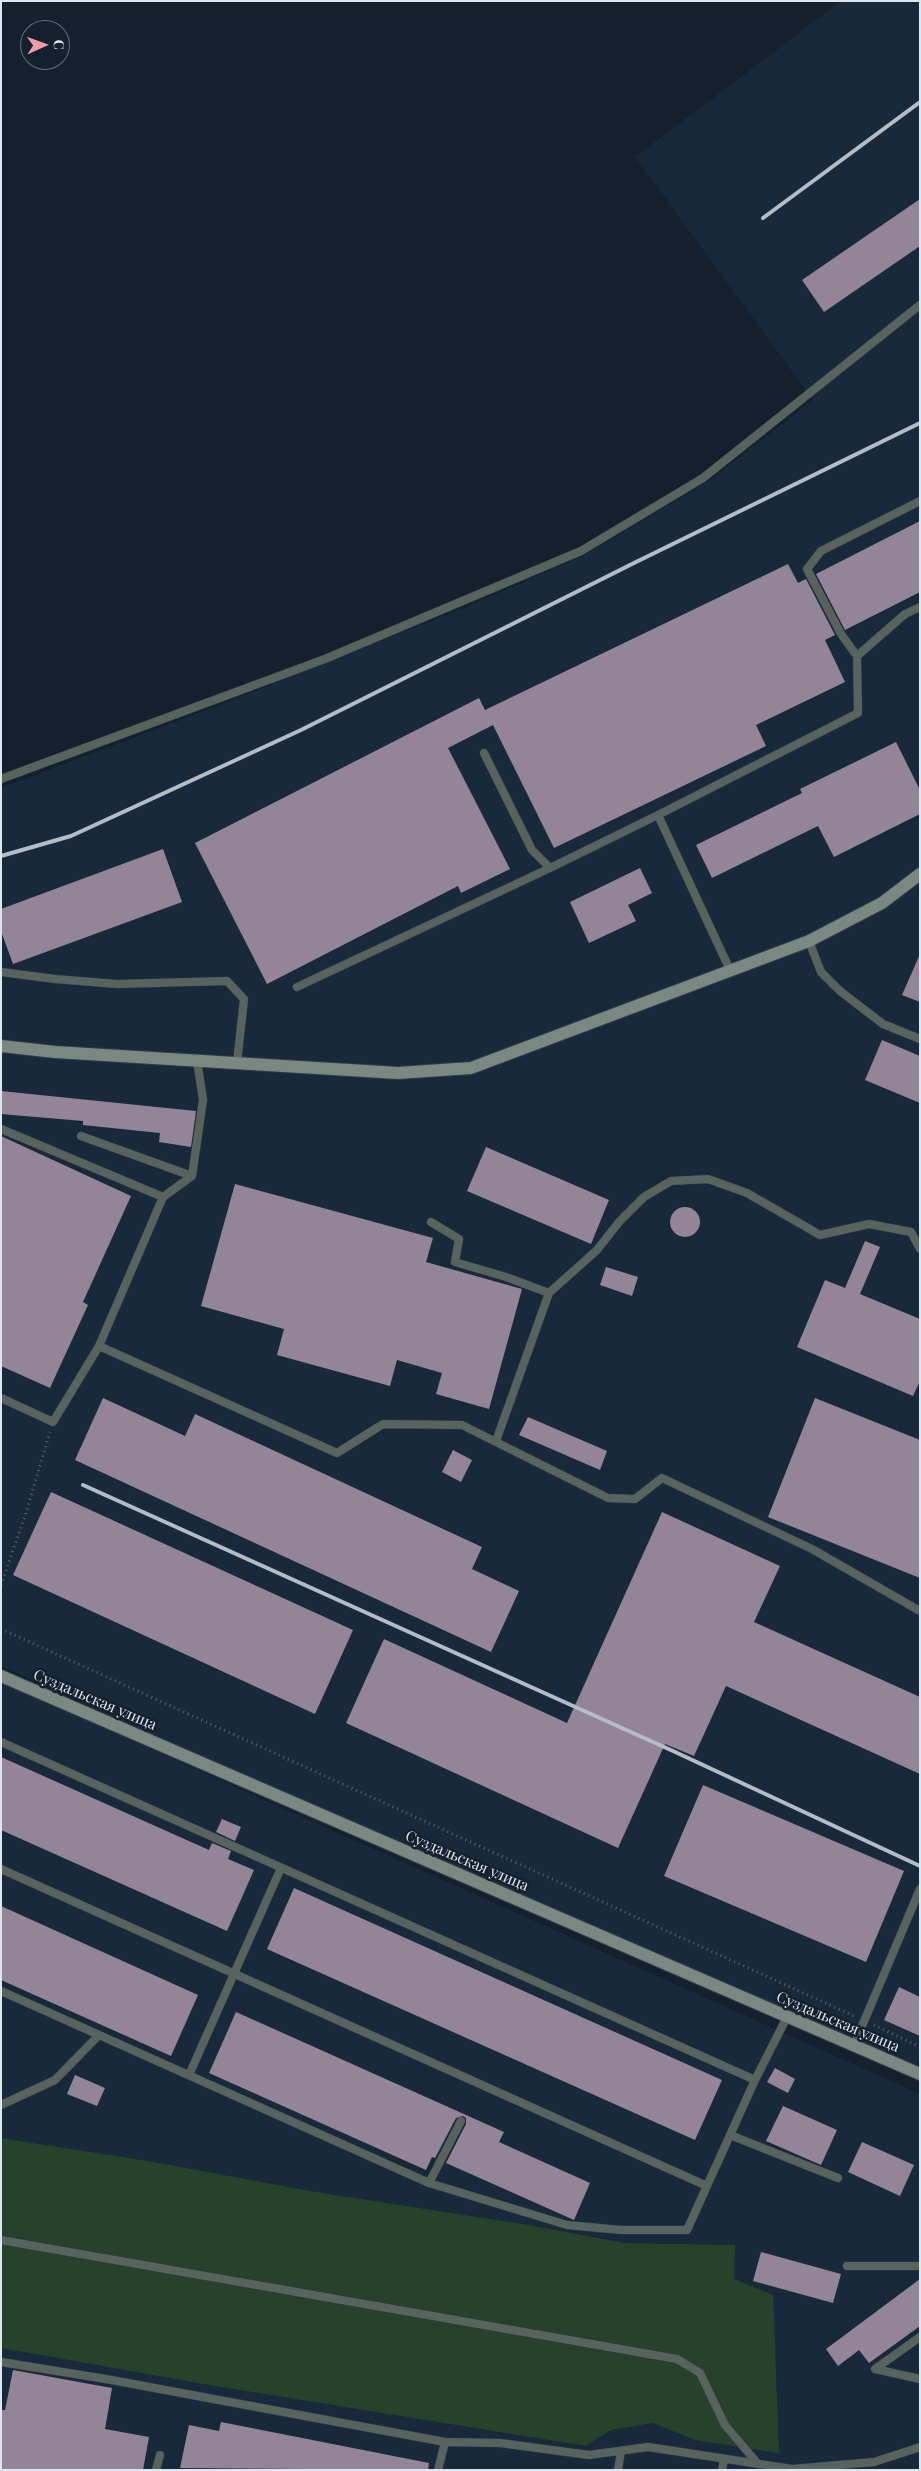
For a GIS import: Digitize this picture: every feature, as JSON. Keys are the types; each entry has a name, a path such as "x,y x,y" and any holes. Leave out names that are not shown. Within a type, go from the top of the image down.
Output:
{"main road":[{"path":"1,1046 55,1052 398,1073 470,1068 809,941 882,903 920,874"},
{"name":"Суздальская улица","path":"1,1676 920,2074"}],"lane":[{"path":"1,779 325,659 581,551 702,478 920,305"},
{"path":"297,987 550,868 658,815 858,712 857,656 841,634 806,569 821,550 920,501"},
{"path":"857,656 905,614 920,607"},
{"path":"484,753 532,850 550,868"},
{"path":"658,815 730,970"},
{"path":"809,941 821,972 840,991 883,1024 920,1039"},
{"path":"1,972 55,980 117,984 227,981 244,1000 237,1063"},
{"path":"1,1398 53,1422 99,1346 163,1197 192,1176 203,1100 197,1060"},
{"path":"1,1129 163,1197"},
{"path":"81,1136 192,1176"},
{"path":"496,1441 549,1293 597,1250 619,1222 644,1197 671,1182 708,1179 748,1193 820,1235 869,1224 911,1232 920,1249"},
{"path":"431,1222 459,1240 455,1262 506,1277 549,1293"},
{"path":"99,1346 337,1452 383,1424 462,1424 608,1498 636,1499 662,1478 812,1549 920,1611"},
{"path":"1,1742 754,2080"},
{"path":"189,2075 281,1868"},
{"path":"1,1869 707,2186"},
{"path":"854,2045 918,1899 920,1889"},
{"path":"1,1991 430,2183 567,2225 621,2230 687,2230 754,2080 787,2017"},
{"path":"3,2103 55,2080 99,2035"},
{"path":"430,2183 461,2121"},
{"path":"730,2135 838,2178"},
{"path":"1,2240 677,2359 700,2373 725,2425 758,2464"},
{"path":"847,2266 920,2266"},
{"path":"920,2337 875,2369 920,2379"},
{"path":"1,2362 106,2379 445,2442 500,2443 589,2456 648,2448 792,2469 874,2462 920,2447"},
{"path":"438,2470 445,2442"},
{"path":"618,2470 622,2451"},
{"path":"156,2470 160,2455"},
{"path":"722,2470 724,2459"}],"path":[{"path":"1,1585 25,1516 53,1422"},
{"path":"1,1629 920,2047"}],"shaded area":[{"path":"841,1 920,1 920,2081 1,1666 1,788 220,705 466,607 583,556 707,482 813,400 635,157"},
{"path":"1,1682 920,2094 920,2470 1,2470 1,2348 209,2385 586,2446 611,2430 653,2423 695,2440 734,2279 735,2245 625,2243 529,2225 310,2191 154,2162 1,2138"}],"green space":[{"path":"1,2138 154,2162 310,2191 529,2225 625,2243 735,2245 734,2279 773,2295 779,2453 695,2440 653,2423 611,2430 586,2446 209,2385 1,2348"}],"building":[{"path":"920,199 920,246 824,312 802,280"},
{"path":"920,521 920,592 845,630 816,574"},
{"path":"788,564 798,583 806,579 835,635 825,640 845,682 756,725 766,746 554,848 493,725 448,748 510,869 461,893 458,886 267,984 195,843 479,698 485,710"},
{"path":"896,742 920,790 920,814 834,857 818,826 712,878 696,845 802,793 800,789"},
{"path":"163,849 182,902 13,964 1,931 1,909"},
{"path":"640,868 652,893 628,905 636,921 589,943 570,902"},
{"path":"920,954 920,1002 902,995"},
{"path":"882,1040 920,1056 920,1103 865,1080"},
{"path":"1,1091 196,1111 191,1147 159,1142 160,1133 83,1125 83,1121 1,1114"},
{"path":"1,1136 131,1196 83,1302 88,1305 50,1388 1,1366"},
{"path":"486,1147 609,1200 591,1244 467,1191"},
{"path":"235,1184 433,1238 426,1262 522,1289 489,1409 436,1394 442,1373 397,1360 390,1386 277,1355 284,1329 201,1306"},
{"path":"685,1207 696,1211 700,1222 696,1233 685,1237 674,1233 670,1222 674,1211"},
{"path":"865,1241 880,1247 860,1294 920,1319 920,1381 913,1396 797,1347 825,1280 845,1288"},
{"path":"606,1267 638,1277 632,1296 600,1285"},
{"path":"103,1398 185,1436 195,1414 482,1547 472,1569 519,1591 491,1652 75,1460"},
{"path":"815,1398 920,1440 920,1578 768,1517"},
{"path":"528,1417 607,1451 600,1470 519,1435"},
{"path":"453,1450 472,1460 461,1482 442,1472"},
{"path":"51,1492 353,1630 315,1714 13,1575"},
{"path":"662,1512 780,1566 754,1622 920,1697 920,1774 726,1686 694,1756 665,1744 618,1848 346,1723 384,1639 567,1723"},
{"path":"1,1757 209,1850 212,1843 231,1851 228,1859 254,1870 227,1931 1,1830"},
{"path":"703,1785 904,1871 866,1962 664,1876"},
{"path":"222,1819 241,1827 235,1841 216,1832"},
{"path":"294,1888 722,2080 695,2140 267,1949"},
{"path":"1,1906 198,1995 171,2056 1,1980"},
{"path":"899,1987 920,1997 920,2036 884,2020"},
{"path":"236,2012 504,2132 499,2142 590,2183 574,2220 446,2163 466,2124 466,2118 463,2116 456,2118 435,2158 432,2157 426,2170 209,2073"},
{"path":"775,2068 795,2079 788,2093 767,2082"},
{"path":"75,2075 105,2088 97,2106 67,2094"},
{"path":"783,2106 837,2130 821,2165 766,2141"},
{"path":"862,2142 914,2165 900,2196 848,2172"},
{"path":"761,2252 841,2274 833,2303 753,2281"},
{"path":"920,2279 920,2326 869,2363 859,2350 838,2366 826,2349"},
{"path":"13,2370 112,2388 105,2429 149,2437 143,2470 1,2470 1,2410 5,2410"},
{"path":"221,2422 429,2463 428,2470 180,2468 189,2425 219,2431"}],"railway":[{"path":"763,218 920,102"},
{"path":"1,856 71,836 301,730 636,562 920,423"},
{"path":"83,1485 673,1751 920,1866"}]}
